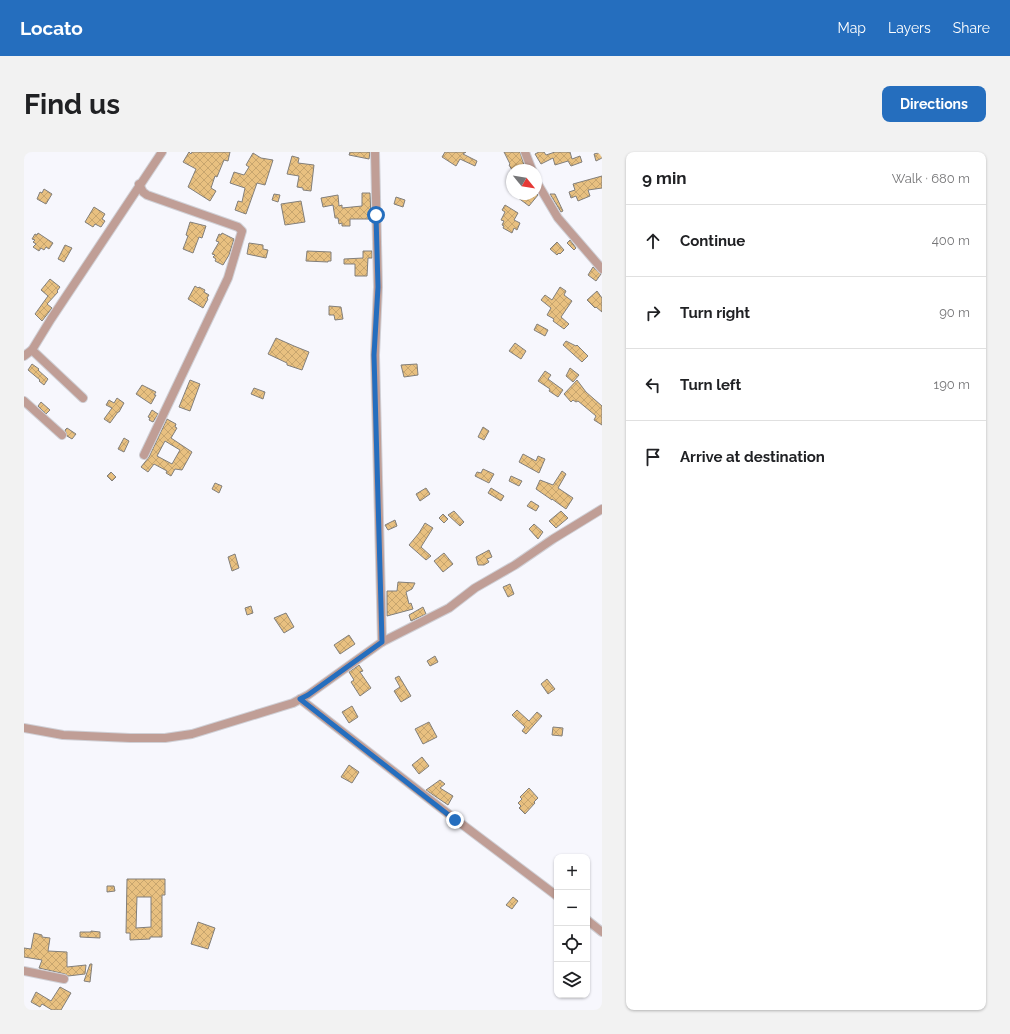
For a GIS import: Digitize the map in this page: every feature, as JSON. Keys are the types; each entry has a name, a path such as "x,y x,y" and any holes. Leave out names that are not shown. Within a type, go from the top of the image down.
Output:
{"street":[{"path":"24,356 32,350 139,184 162,152"},
{"path":"375,152 378,287 374,355 382,642"},
{"path":"525,152 530,164"},
{"path":"139,184 143,192 147,195 238,227 242,231 228,278 144,455"},
{"path":"542,191 558,218 602,269"},
{"path":"32,350 83,398"},
{"path":"24,401 62,435"},
{"path":"24,728 63,734 130,738 165,738 192,734 275,709 308,695 382,642 449,608 475,588 515,565 602,508"},
{"path":"300,699 455,820 554,894"},
{"path":"590,922 602,932"},
{"path":"24,970 64,979"}],"building":[{"path":"189,152 191,154 192,152 230,152 228,161 224,160 217,177 215,176 211,188 216,191 210,201 188,187 196,169 183,162"},
{"path":"350,152 370,152 369,159 349,155"},
{"path":"445,152 466,152 463,154 477,161 475,166 460,159 456,166 442,157"},
{"path":"504,152 520,152 524,164 510,164"},
{"path":"539,152 544,152 546,155 555,152 570,152 572,159 580,156 582,162 571,166 568,161 555,165 553,158 541,164 535,154"},
{"path":"602,152 602,158 596,161 594,154"},
{"path":"253,153 261,158 273,160 265,185 257,183 246,214 235,210 238,201 242,202 245,188 230,183 234,172 244,175 249,167 246,165"},
{"path":"292,156 299,158 298,163 314,165 311,191 303,190 303,188 297,187 299,176 287,174"},
{"path":"602,176 602,188 588,190 590,196 578,201 576,196 571,198 569,192 575,190 573,184"},
{"path":"44,189 52,194 46,204 37,199 40,192 42,193"},
{"path":"362,193 370,193 371,219 350,219 350,226 342,226 342,223 339,224 338,218 335,218 333,205 323,207 321,198 338,195 339,206 342,205 342,208 362,206"},
{"path":"274,194 280,195 278,202 272,200"},
{"path":"550,194 555,194 563,211 561,212"},
{"path":"396,197 405,200 403,207 394,204"},
{"path":"521,200 534,200 529,206"},
{"path":"301,201 305,222 285,225 281,204"},
{"path":"505,205 518,213 514,220 520,223 517,230 514,228 512,233 503,228 504,226 502,225 504,221 501,220 505,212 502,210"},
{"path":"94,207 105,214 102,219 105,221 101,227 95,224 93,227 85,222"},
{"path":"190,222 206,226 202,238 199,237 193,253 183,249 188,236 186,235"},
{"path":"38,233 53,243 49,249 46,247 44,250 41,248 39,251 33,247 36,244 33,242 35,240 32,239 35,234 37,235"},
{"path":"222,233 234,239 229,255 223,265 215,261 216,259 213,257 215,255 212,254 219,242 216,241 219,234 221,235"},
{"path":"570,240 576,248 574,250 567,243"},
{"path":"557,242 564,250 557,255 550,249"},
{"path":"249,243 263,245 263,249 268,250 266,258 247,254"},
{"path":"65,245 72,248 64,262 58,259"},
{"path":"307,251 331,252 331,261 306,261"},
{"path":"363,251 372,251 372,258 368,258 367,276 355,276 355,264 344,264 344,259 363,258"},
{"path":"593,267 601,274 596,281 588,275"},
{"path":"50,279 60,287 57,291 58,292 47,304 52,308 42,321 35,314 48,296 41,290"},
{"path":"195,286 205,290 204,292 209,295 203,308 188,299"},
{"path":"560,287 566,291 564,295 572,301 561,317 569,324 564,329 553,321 554,319 547,315 551,308 541,300 545,295 552,300"},
{"path":"597,291 602,298 602,312 596,307 595,308 587,300"},
{"path":"329,306 341,307 343,319 335,320 334,315 329,315"},
{"path":"537,324 548,330 545,336 534,330"},
{"path":"276,338 309,352 302,370 287,365 287,363 268,354"},
{"path":"566,341 576,346 577,345 588,356 582,362 563,345"},
{"path":"515,343 526,351 521,359 509,351"},
{"path":"32,364 48,379 44,385 28,370"},
{"path":"417,364 418,375 404,377 401,365"},
{"path":"570,368 579,375 573,382 566,376"},
{"path":"545,371 551,375 548,379 563,390 558,397 549,391 550,389 538,381"},
{"path":"190,380 200,384 190,411 179,407"},
{"path":"577,380 586,392 602,406 602,425 594,420 596,416 578,401 576,402 573,400 571,402 564,394"},
{"path":"142,385 156,392 151,404 136,394"},
{"path":"254,388 265,392 263,399 251,394"},
{"path":"117,398 124,403 110,423 104,419 112,408 106,405 109,400 114,403"},
{"path":"41,402 50,410 46,414 38,406"},
{"path":"152,410 158,414 153,422 149,420 150,418 148,417"},
{"path":"167,419 176,424 175,427 177,428 171,438 192,452 182,470 175,469 171,476 166,473 167,471 154,464 148,472 141,467 149,457","holes":["165,441 180,450 172,464 157,456"]},
{"path":"483,427 489,431 484,440 478,437"},
{"path":"67,428 76,434 72,439 67,436 65,430"},
{"path":"124,438 129,441 124,452 118,449"},
{"path":"523,454 536,461 538,456 545,459 539,473 519,462"},
{"path":"483,469 494,474 489,483 475,476 477,472 481,473"},
{"path":"562,471 566,474 558,488 573,498 566,509 536,489 540,480 553,485"},
{"path":"111,472 116,477 112,481 107,476"},
{"path":"511,476 522,481 519,486 509,481"},
{"path":"215,483 222,486 219,493 212,489"},
{"path":"426,488 430,494 420,501 416,494"},
{"path":"491,488 504,496 501,501 488,493"},
{"path":"531,501 539,506 536,511 527,506"},
{"path":"454,511 464,522 460,526 448,515"},
{"path":"561,511 568,518 556,528 549,521"},
{"path":"443,514 448,519 444,523 439,518"},
{"path":"395,520 397,526 388,530 385,525"},
{"path":"425,523 433,528 421,547 431,556 426,560 409,545"},
{"path":"534,524 543,532 538,539 529,529"},
{"path":"489,550 492,557 487,559 489,562 484,565 478,565 476,557"},
{"path":"444,553 453,564 443,572 434,561"},
{"path":"235,554 239,568 232,571 228,557"},
{"path":"398,582 415,583 412,589 406,592 409,604 411,603 413,609 387,616 387,591 397,591"},
{"path":"510,584 514,594 508,597 503,587"},
{"path":"251,606 253,613 247,615 245,608"},
{"path":"423,607 426,614 411,621 409,615"},
{"path":"286,613 294,627 284,633 274,618"},
{"path":"349,635 355,644 340,654 334,645"},
{"path":"435,656 438,662 430,666 427,661"},
{"path":"359,665 363,671 360,672 371,688 360,696 351,682 354,680 349,672"},
{"path":"399,676 411,696 401,702 394,691 400,687 395,678"},
{"path":"547,679 555,689 548,694 541,684"},
{"path":"352,706 358,717 349,723 342,712"},
{"path":"517,710 529,721 537,712 542,716 526,734 522,731 525,727 512,715"},
{"path":"429,722 437,737 423,744 415,729"},
{"path":"553,727 563,728 562,736 552,735"},
{"path":"422,757 429,766 419,774 412,765"},
{"path":"349,765 359,772 352,783 341,777"},
{"path":"440,780 445,784 440,788 453,796 448,805 426,790"},
{"path":"529,788 538,798 525,814 519,808 521,806 518,803 522,799 520,797"},
{"path":"127,879 165,879 165,895 162,895 162,937 130,940 130,933 126,933","holes":["137,897 151,897 151,927 136,928"]},
{"path":"107,886 114,886 115,891 107,892"},
{"path":"513,897 518,901 512,909 506,905"},
{"path":"198,922 215,928 208,949 191,944"},
{"path":"80,932 100,932 100,938 80,937"},
{"path":"34,933 42,935 42,937 50,938 48,951 67,952 67,967 86,965 85,974 68,976 39,968 42,960 24,957 24,948 31,949"},
{"path":"90,964 92,964 90,982 84,981"},
{"path":"60,987 71,993 61,1010 52,1010 42,1004 40,1007 31,1002 36,992 51,1001"}],"route":[{"path":"376,215 378,287 374,355 382,642 308,695 300,699 455,820"}]}
